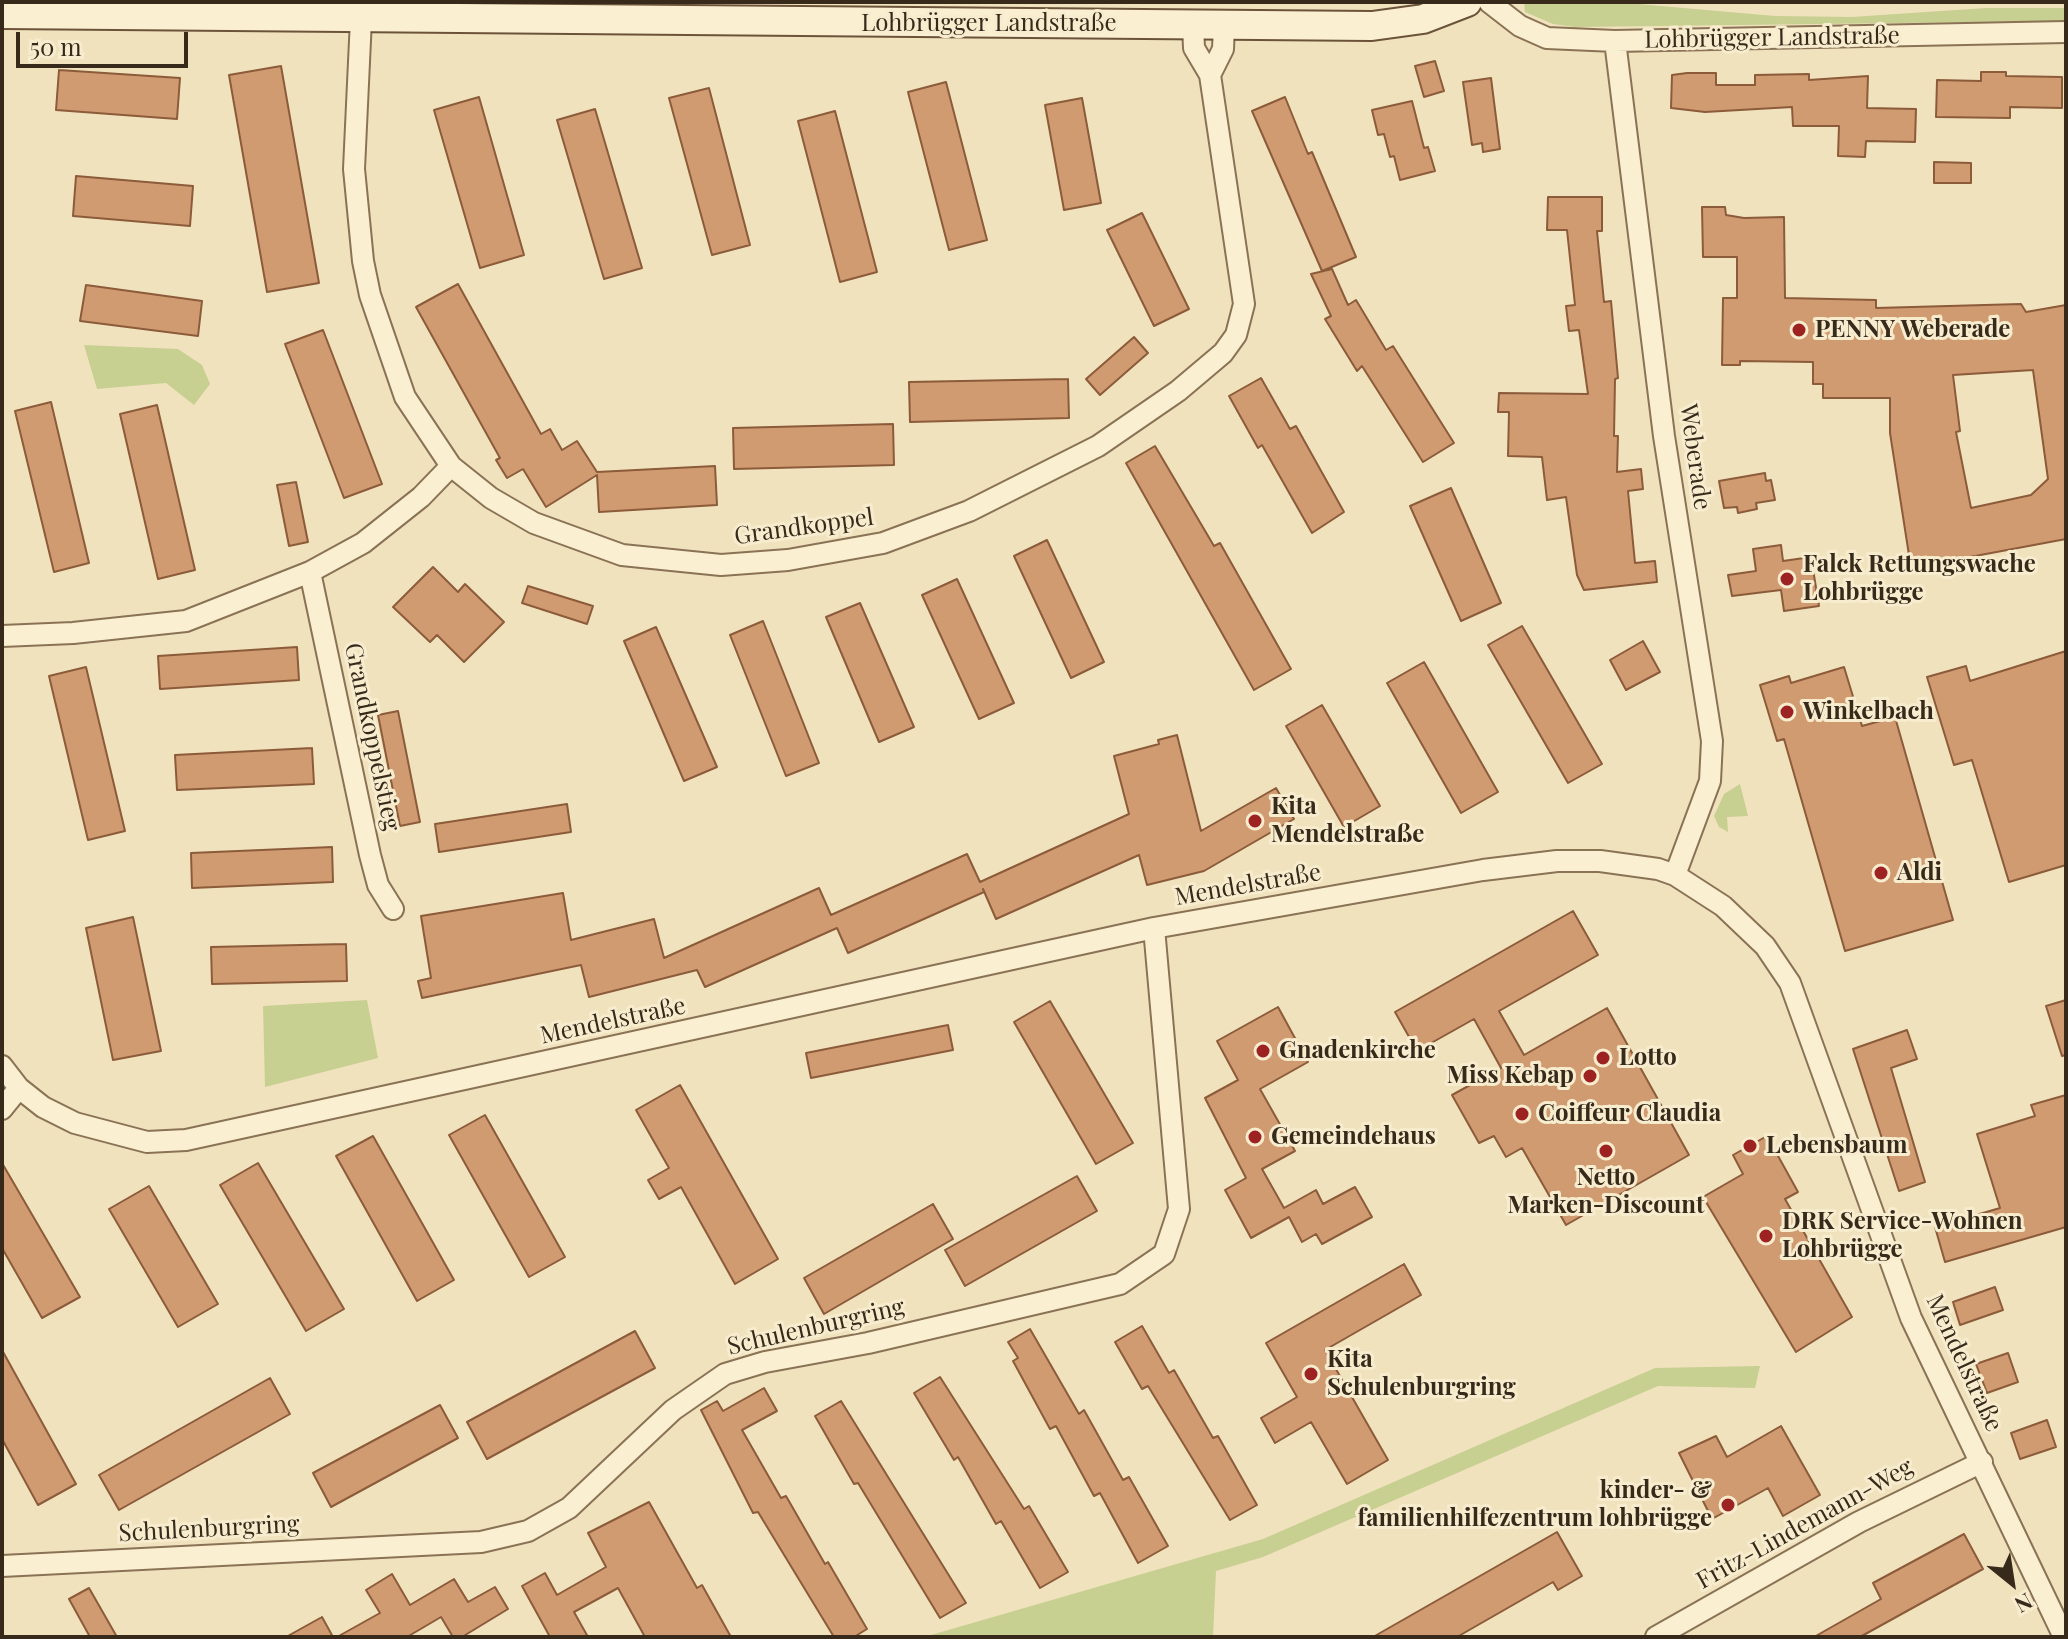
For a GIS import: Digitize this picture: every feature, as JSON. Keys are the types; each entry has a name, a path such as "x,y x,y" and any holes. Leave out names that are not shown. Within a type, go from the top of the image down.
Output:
{"street":[{"name":"Lohbrügger Landstraße","path":"1351,26 1403,2"},
{"name":"Lohbrügger Landstraße","path":"2,14 1351,26 1415,21 1467,2"},
{"name":"Lohbrügger Landstraße","path":"1489,2 1520,26 1547,38 1615,41 2066,32"},
{"name":"Grandkoppel","path":"361,19 354,169 370,295 405,397 451,466 491,498 534,523 622,555 721,565 788,560 883,543 969,511 1098,446 1178,391 1223,353 1236,335 1242,318 1239,265 1210,75 1194,48 1193,25"},
{"name":"Grandkoppel","path":"1210,75 1223,49 1224,25"},
{"name":"Weberade","path":"1615,41 1664,436 1712,741 1710,781 1675,875"},
{"path":"2,636 73,633 186,621 310,572 363,543 421,497 451,466"},
{"name":"Grandkoppelstieg","path":"310,572 370,855 378,885 393,909"},
{"name":"Mendelstraße","path":"2,1066 19,1088 43,1107 75,1123 147,1142 186,1140 1154,928 1483,870 1557,861 1640,865 1675,875 1723,906 1765,946 1790,983 1911,1318 2064,1637"},
{"name":"Schulenburgring","path":"2,1566 481,1542 528,1531 569,1508 673,1410 725,1374 1120,1284 1164,1254 1179,1209 1154,928"},
{"path":"2,1109 19,1088"},
{"name":"Fritz-Lindemann-Weg","path":"1656,1637 1859,1522 1982,1462"}],"green space":[{"path":"1524,2 1615,2 1775,16 1852,17 1986,8 2066,8 2066,21 1575,27 1553,24 1525,12"},
{"path":"84,345 178,349 202,365 210,384 194,405 166,383 97,389"},
{"path":"1740,784 1748,816 1727,817 1728,832 1719,827 1714,816 1724,794"},
{"path":"367,1000 378,1058 265,1087 263,1006"},
{"path":"1760,1366 1755,1388 1658,1386 1263,1557 1216,1571 1213,1637 924,1637 1263,1539 1655,1368"}],"building":[{"path":"1435,61 1444,91 1424,97 1415,66"},
{"path":"281,66 319,283 267,292 229,75"},
{"path":"59,70 180,78 177,119 56,110"},
{"path":"1981,72 2006,72 2006,76 2062,77 2062,108 2010,107 2010,118 1936,117 1937,80 1981,81"},
{"path":"1716,73 1716,85 1755,85 1755,75 1809,74 1809,80 1868,76 1867,108 1916,109 1915,142 1866,141 1865,157 1838,156 1839,126 1793,126 1792,107 1705,112 1671,108 1672,75"},
{"path":"1491,78 1500,149 1483,152 1482,143 1472,145 1463,82"},
{"path":"946,82 987,240 949,250 908,92"},
{"path":"709,88 750,245 712,255 669,98"},
{"path":"479,97 524,255 480,268 434,110"},
{"path":"1285,97 1356,257 1322,271 1252,111"},
{"path":"1082,98 1101,203 1064,210 1045,105"},
{"path":"1412,101 1424,148 1428,147 1435,171 1400,180 1384,134 1378,135 1372,110"},
{"path":"595,109 642,268 604,279 557,120"},
{"path":"835,111 877,272 840,282 798,121"},
{"path":"1934,162 1971,163 1971,183 1934,183"},
{"path":"76,176 193,186 190,226 73,216"},
{"path":"1548,197 1602,197 1602,231 1597,231 1604,302 1611,301 1618,378 1615,379 1614,436 1618,436 1617,472 1641,469 1643,489 1628,491 1635,563 1655,561 1657,582 1584,590 1577,575 1566,497 1547,500 1542,457 1508,456 1509,412 1498,412 1499,393 1588,394 1579,330 1569,331 1566,306 1575,305 1567,230 1547,230"},
{"path":"1702,207 1725,207 1726,215 1784,217 1785,298 1876,300 1876,308 2021,304 2026,312 2066,305 2066,539 1911,568 1890,433 1890,398 1823,398 1823,384 1813,384 1813,362 1740,361 1740,365 1722,365 1723,298 1737,298 1737,257 1703,257","holes":["2033,370 2048,479 2031,495 1971,508 1956,432 1960,431 1953,375"]},
{"path":"1142,213 1189,309 1154,326 1107,230"},
{"path":"1332,269 1348,305 1356,300 1386,350 1393,346 1454,443 1423,462 1362,366 1357,371 1325,319 1331,316 1311,274"},
{"path":"458,284 541,434 550,429 562,450 577,441 597,472 715,466 717,505 599,512 597,475 546,507 523,469 507,478 496,460 500,458 416,307"},
{"path":"86,285 202,301 198,336 80,321"},
{"path":"323,330 382,484 344,498 285,344"},
{"path":"1134,337 1148,353 1100,395 1086,379"},
{"path":"1261,378 1290,429 1296,426 1344,512 1312,533 1262,445 1258,448 1229,396"},
{"path":"1068,379 1069,418 910,422 909,382"},
{"path":"51,402 89,563 54,572 15,411"},
{"path":"157,405 195,570 158,579 120,414"},
{"path":"893,424 894,465 734,469 733,428"},
{"path":"1155,446 1214,546 1220,543 1291,669 1254,690 1126,463"},
{"path":"1765,473 1766,481 1771,480 1775,500 1756,503 1757,509 1738,513 1737,507 1724,508 1719,481"},
{"path":"296,482 308,542 289,546 277,485"},
{"path":"1451,488 1501,603 1461,621 1410,506"},
{"path":"1047,540 1104,662 1071,678 1014,556"},
{"name":"Falck Rettungswache Lohbrügge","path":"1781,545 1783,561 1811,557 1819,606 1784,611 1781,590 1732,596 1728,575 1756,571 1753,549"},
{"path":"433,567 458,592 465,584 504,622 464,662 437,635 430,642 393,607"},
{"path":"957,579 1014,703 979,719 922,595"},
{"path":"528,586 593,606 587,624 522,603"},
{"path":"860,603 914,727 879,742 826,617"},
{"path":"763,621 819,763 786,776 730,635"},
{"path":"1522,626 1602,764 1568,783 1488,645"},
{"path":"656,627 717,767 684,781 624,641"},
{"path":"1643,641 1660,672 1626,690 1610,660"},
{"path":"297,647 299,680 160,689 158,656"},
{"path":"2066,651 2066,865 2009,882 1972,760 1954,765 1927,677 1966,666 1970,681"},
{"path":"1424,662 1498,792 1461,813 1387,683"},
{"path":"86,667 125,831 88,840 49,676"},
{"name":"Aldi","path":"1844,667 1862,726 1895,717 1953,920 1845,951 1784,739 1777,741 1760,685 1789,676 1791,683"},
{"path":"1322,705 1380,806 1344,827 1286,726"},
{"path":"398,711 420,822 400,826 378,715"},
{"path":"1177,735 1201,831 1276,788 1294,819 1204,871 1147,885 1139,855 996,919 983,889 984,892 848,953 837,928 705,987 697,970 589,997 581,965 422,998 418,981 431,978 421,916 563,893 571,940 654,919 664,958 819,888 831,915 967,854 980,882 1129,814 1114,756 1159,744 1158,740"},
{"path":"312,748 314,784 177,790 175,755"},
{"path":"567,804 571,832 439,852 435,824"},
{"path":"332,847 333,882 192,888 191,853"},
{"path":"1573,911 1598,955 1499,1011 1524,1055 1607,1008 1689,1155 1566,1225 1522,1148 1506,1157 1494,1136 1479,1143 1452,1095 1501,1068 1474,1019 1417,1051 1395,1012"},
{"path":"133,917 161,1051 113,1060 86,928"},
{"path":"346,944 347,981 212,984 211,947"},
{"path":"2066,1000 2066,1055 2062,1056 2046,1006"},
{"path":"1050,1001 1133,1143 1096,1164 1014,1022"},
{"path":"1278,1007 1308,1062 1260,1089 1295,1151 1262,1169 1284,1208 1316,1190 1323,1204 1355,1187 1372,1217 1322,1244 1316,1234 1302,1242 1289,1217 1251,1238 1225,1190 1246,1178 1205,1098 1238,1080 1217,1041"},
{"path":"948,1025 953,1050 811,1078 806,1053"},
{"path":"1907,1030 1917,1059 1891,1068 1925,1182 1899,1191 1853,1049"},
{"path":"680,1085 778,1259 735,1284 681,1187 659,1199 648,1180 669,1168 636,1110"},
{"path":"2066,1095 2066,1227 1945,1262 1935,1227 2000,1208 1977,1134 2035,1116 2031,1105"},
{"path":"485,1115 565,1257 529,1277 449,1135"},
{"path":"373,1136 454,1280 417,1301 336,1156"},
{"name":"DRK Service-Wohnen Lohbrügge","path":"1767,1136 1798,1192 1785,1199 1852,1317 1796,1352 1703,1197 1743,1174 1733,1155"},
{"path":"2,1163 80,1297 42,1318 2,1248"},
{"path":"258,1163 344,1309 306,1331 220,1185"},
{"path":"1077,1176 1097,1211 965,1286 945,1250"},
{"path":"149,1186 218,1304 178,1327 109,1209"},
{"path":"933,1204 953,1239 824,1314 804,1278"},
{"name":"Kita Schulenburgring","path":"1404,1264 1421,1295 1325,1350 1388,1460 1347,1484 1311,1422 1275,1443 1261,1418 1297,1397 1266,1343"},
{"path":"1995,1287 2003,1310 1960,1325 1953,1302"},
{"path":"1142,1326 1169,1373 1174,1370 1213,1438 1218,1436 1257,1505 1230,1520 1148,1386 1142,1389 1115,1342"},
{"path":"1030,1329 1079,1414 1084,1410 1123,1480 1129,1477 1168,1546 1138,1563 1100,1493 1094,1496 1056,1426 1050,1429 1013,1361 1018,1358 1008,1342"},
{"path":"635,1331 655,1368 487,1459 467,1422"},
{"path":"2,1350 76,1484 38,1505 2,1439"},
{"path":"2008,1353 2018,1382 1987,1393 1976,1364"},
{"path":"940,1377 1024,1509 1029,1506 1068,1572 1040,1588 1001,1521 996,1524 958,1457 954,1460 914,1393"},
{"path":"270,1378 290,1414 119,1510 99,1475"},
{"path":"764,1388 777,1411 742,1430 781,1498 786,1496 867,1629 854,1637 834,1637 758,1512 753,1513 701,1410 717,1401 723,1411"},
{"path":"841,1401 966,1603 940,1618 858,1483 854,1484 815,1416"},
{"path":"440,1405 458,1438 331,1507 313,1473"},
{"path":"2047,1420 2056,1447 2020,1459 2011,1433"},
{"path":"1781,1426 1820,1495 1783,1516 1768,1488 1712,1519 1679,1453 1716,1436 1727,1457"},
{"path":"649,1502 697,1588 702,1585 731,1637 645,1637 618,1588 574,1612 588,1637 550,1637 522,1586 545,1573 557,1595 606,1567 588,1533"},
{"path":"1557,1532 1582,1576 1558,1590 1553,1582 1457,1637 1373,1637"},
{"path":"1964,1534 1983,1569 1860,1637 1814,1637 1881,1599 1873,1583"},
{"path":"392,1574 410,1605 454,1579 468,1602 495,1587 508,1609 462,1637 453,1637 441,1617 407,1637 337,1637 380,1613 366,1590"},
{"path":"89,1588 117,1637 90,1637 69,1599"},
{"path":"322,1617 333,1637 286,1637"}],"place":[{"name":"PENNY Weberade","path":"1799,330"},
{"name":"Falck Rettungswache Lohbrügge","path":"1787,579"},
{"name":"Winkelbach","path":"1787,712"},
{"name":"Kita Mendelstraße","path":"1255,821"},
{"name":"Aldi","path":"1881,873"},
{"name":"Gnadenkirche","path":"1263,1051"},
{"name":"Lotto","path":"1603,1058"},
{"name":"Miss Kebap","path":"1590,1076"},
{"name":"Coiffeur Claudia","path":"1522,1114"},
{"name":"Gemeindehaus","path":"1255,1137"},
{"name":"Lebensbaum","path":"1750,1146"},
{"name":"Netto Marken-Discount","path":"1606,1151"},
{"name":"DRK Service-Wohnen Lohbrügge","path":"1766,1236"},
{"name":"Kita Schulenburgring","path":"1311,1374"},
{"name":"kinder- & familienhilfezentrum lohbrügge","path":"1728,1505"}]}
